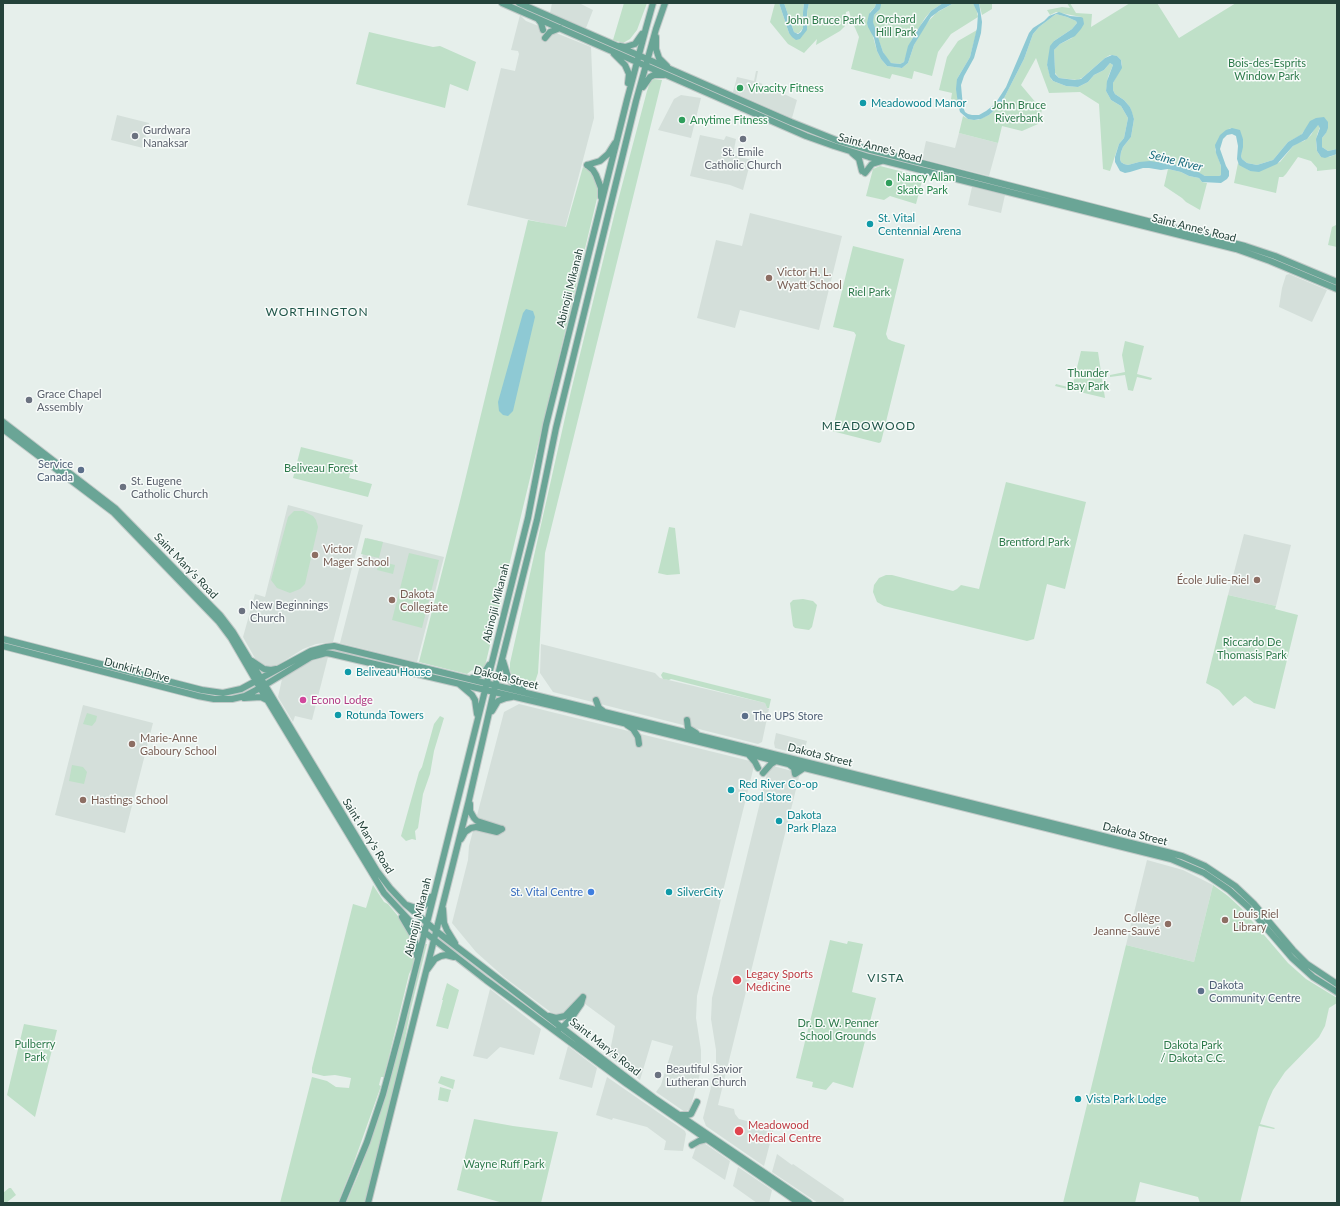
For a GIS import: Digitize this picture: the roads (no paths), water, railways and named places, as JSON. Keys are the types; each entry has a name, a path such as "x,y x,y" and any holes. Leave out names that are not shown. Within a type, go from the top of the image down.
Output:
{"main road":[{"name":"Saint Anne's Road","path":"502,3 560,28 613,48"},
{"name":"Saint Anne's Road","path":"519,3 637,59 673,70 845,150 889,162 1008,188 1245,246 1267,253 1337,282"},
{"name":"Abinojii Mikanah","path":"342,1203 367,1142 383,1094 528,518 546,425 637,59 654,3"},
{"name":"Abinojii Mikanah","path":"368,1203 424,974 459,842 495,688 537,520 556,428 636,101 656,29 665,3"},
{"path":"538,19 543,30"},
{"path":"545,38 550,32 560,28"},
{"path":"613,48 635,44 646,28"},
{"path":"656,29 656,49 663,63 673,70"},
{"path":"613,48 625,65 629,74 627,100"},
{"name":"Saint Anne's Road","path":"647,63 672,78 790,125 857,147 1236,249 1270,261 1337,289"},
{"path":"636,101 650,77 654,75 662,75 672,78"},
{"path":"602,202 596,175 587,165 600,161 608,154 618,139"},
{"path":"845,150 854,154 859,159 863,172 870,165 876,162 889,162"},
{"path":"1305,276 1311,271"},
{"name":"Saint Mary’s Road","path":"3,422 116,509 128,524 210,609 220,615 233,632 259,680 377,871 405,904 427,923 627,1078 809,1203"},
{"name":"Saint Mary’s Road","path":"3,429 128,524"},
{"name":"Dunkirk Drive","path":"3,639 215,693 230,693 241,690 259,680"},
{"name":"Dunkirk Drive","path":"3,646 214,699 238,698 263,686"},
{"name":"Dakota Street","path":"259,680 303,654 334,646 458,683 486,686 531,694 1182,856 1205,866 1235,886 1254,904 1285,941 1307,964 1337,984"},
{"name":"Dakota Street","path":"263,686 311,657 326,653 423,672 469,679 486,686"},
{"path":"469,679 475,678 484,673 487,670 493,656"},
{"path":"247,660 264,669 270,670 279,668"},
{"path":"241,690 248,684 250,675 247,660"},
{"path":"503,660 508,677 512,683 531,694"},
{"path":"458,683 469,692 475,700 478,719"},
{"name":"Saint Mary’s Road","path":"263,686 268,701 384,892 409,920 433,940 565,1039 799,1203"},
{"name":"Dakota Street","path":"495,688 518,697 790,765 794,768 795,774 804,768 1171,859 1194,868 1218,881 1236,895 1253,912 1292,958 1313,977 1337,992"},
{"path":"238,698 261,697 268,701"},
{"path":"488,720 498,701 506,698 518,697"},
{"path":"596,700 599,708 604,712"},
{"path":"676,730 680,729 687,720 688,728 703,737"},
{"path":"624,723 633,729 638,737 639,744"},
{"path":"747,754 760,770 776,761"},
{"path":"459,842 465,832 471,828 476,827 497,832 502,830 477,821 470,811 469,800"},
{"path":"405,904 416,908 425,905 429,901 436,886"},
{"path":"442,904 444,923 458,947"},
{"path":"397,908 412,934 416,945 417,962"},
{"path":"424,974 431,964 441,956 446,955 459,959"},
{"path":"546,1014 556,1018 565,1016 582,997 581,1004 572,1017 562,1027 552,1029"},
{"path":"565,1039 575,1037"},
{"path":"575,1045 582,1043"},
{"path":"679,1114 691,1114 697,1102"},
{"path":"692,1145 707,1139"}],"water":[{"path":"779,3 784,3 794,32 798,34 803,28 804,3 809,3 807,12 807,30 800,39 796,40 789,33"},
{"path":"876,3 881,3 881,5 880,9 874,15 873,22 883,52 891,63 900,64 904,62 908,46 931,11 943,3 954,3 931,17 914,45 908,63 902,68 887,66 877,51 874,38 867,23 869,14 875,7"},
{"name":"Seine River","path":"973,3 979,3 982,22 981,33 974,58 964,76 961,85 963,107 965,112 968,114 979,115 995,104 1006,87 1029,33 1033,28 1049,16 1059,12 1070,16 1081,17 1083,18 1084,24 1075,36 1060,44 1054,50 1055,74 1059,78 1075,80 1081,79 1105,58 1112,55 1117,56 1121,60 1122,68 1113,83 1113,90 1115,94 1124,100 1130,107 1134,119 1131,137 1121,152 1120,159 1124,164 1128,165 1150,161 1183,166 1205,176 1219,176 1221,175 1221,166 1216,153 1215,145 1220,135 1226,130 1232,128 1240,130 1243,139 1242,159 1247,163 1257,165 1273,160 1288,142 1302,134 1310,121 1316,118 1324,117 1328,122 1328,128 1322,138 1322,147 1328,151 1337,149 1337,154 1325,158 1321,157 1317,151 1316,139 1320,128 1318,125 1307,139 1293,146 1277,164 1259,172 1250,171 1239,165 1237,159 1238,146 1236,136 1232,134 1227,135 1223,139 1220,149 1229,171 1229,176 1221,183 1202,182 1199,178 1168,169 1161,170 1143,168 1125,173 1120,171 1115,162 1115,157 1119,144 1124,138 1128,118 1121,106 1111,100 1106,91 1107,81 1113,65 1110,63 1104,70 1094,75 1088,82 1078,87 1066,86 1053,81 1050,77 1047,65 1050,46 1054,41 1072,29 1077,23 1076,21 1067,17 1056,14 1039,27 1033,34 1024,59 1001,104 989,115 981,119 968,119 960,112 956,89 957,79 970,57 977,28 978,14"},
{"path":"526,309 533,311 535,317 513,411 508,416 503,415 499,411 498,402 523,313"}],"place":[{"name":"Vivacity Fitness","path":"740,88"},
{"name":"Meadowood Manor","path":"863,103"},
{"name":"Anytime Fitness","path":"682,120"},
{"name":"Gurdwara Nanaksar","path":"135,136"},
{"name":"St. Emile Catholic Church","path":"743,139"},
{"name":"Nancy Allan Skate Park","path":"889,183"},
{"name":"St. Vital Centennial Arena","path":"870,224"},
{"name":"Victor H. L. Wyatt School","path":"769,278"},
{"name":"Grace Chapel Assembly","path":"29,400"},
{"name":"Service Canada","path":"81,470"},
{"name":"St. Eugene Catholic Church","path":"123,487"},
{"name":"Victor Mager School","path":"315,555"},
{"name":"École Julie-Riel","path":"1257,580"},
{"name":"Dakota Collegiate","path":"392,600"},
{"name":"New Beginnings Church","path":"242,611"},
{"name":"Beliveau House","path":"348,672"},
{"name":"Econo Lodge","path":"303,700"},
{"name":"Rotunda Towers","path":"338,715"},
{"name":"The UPS Store","path":"745,716"},
{"name":"Marie-Anne Gaboury School","path":"132,744"},
{"name":"Red River Co-op Food Store","path":"731,790"},
{"name":"Hastings School","path":"83,800"},
{"name":"Dakota Park Plaza","path":"779,821"},
{"name":"St. Vital Centre","path":"591,892"},
{"name":"SilverCity","path":"669,892"},
{"name":"Louis Riel Library","path":"1225,920"},
{"name":"Collège Jeanne-Sauvé","path":"1168,924"},
{"name":"Legacy Sports Medicine","path":"737,980"},
{"name":"Dakota Community Centre","path":"1201,991"},
{"name":"Beautiful Savior Lutheran Church","path":"658,1075"},
{"name":"Vista Park Lodge","path":"1078,1099"},
{"name":"Meadowood Medical Centre","path":"739,1131"}],"district":[{"name":"WORTHINGTON","path":"317,312"},
{"name":"MEADOWOOD","path":"869,426"},
{"name":"VISTA","path":"886,978"}],"park label":[{"name":"John Bruce Park","path":"825,20"},
{"name":"Orchard Hill Park","path":"896,25"},
{"name":"Bois-des-Esprits Window Park","path":"1267,69"},
{"name":"John Bruce Riverbank","path":"1019,111"},
{"name":"Riel Park","path":"869,292"},
{"name":"Thunder Bay Park","path":"1088,379"},
{"name":"Beliveau Forest","path":"321,468"},
{"name":"Brentford Park","path":"1034,542"},
{"name":"Riccardo De Thomasis Park","path":"1252,648"},
{"name":"Dr. D. W. Penner School Grounds","path":"838,1029"},
{"name":"Pulberry Park","path":"35,1050"},
{"name":"Dakota Park / Dakota C.C.","path":"1193,1051"},
{"name":"Wayne Ruff Park","path":"504,1164"}]}
